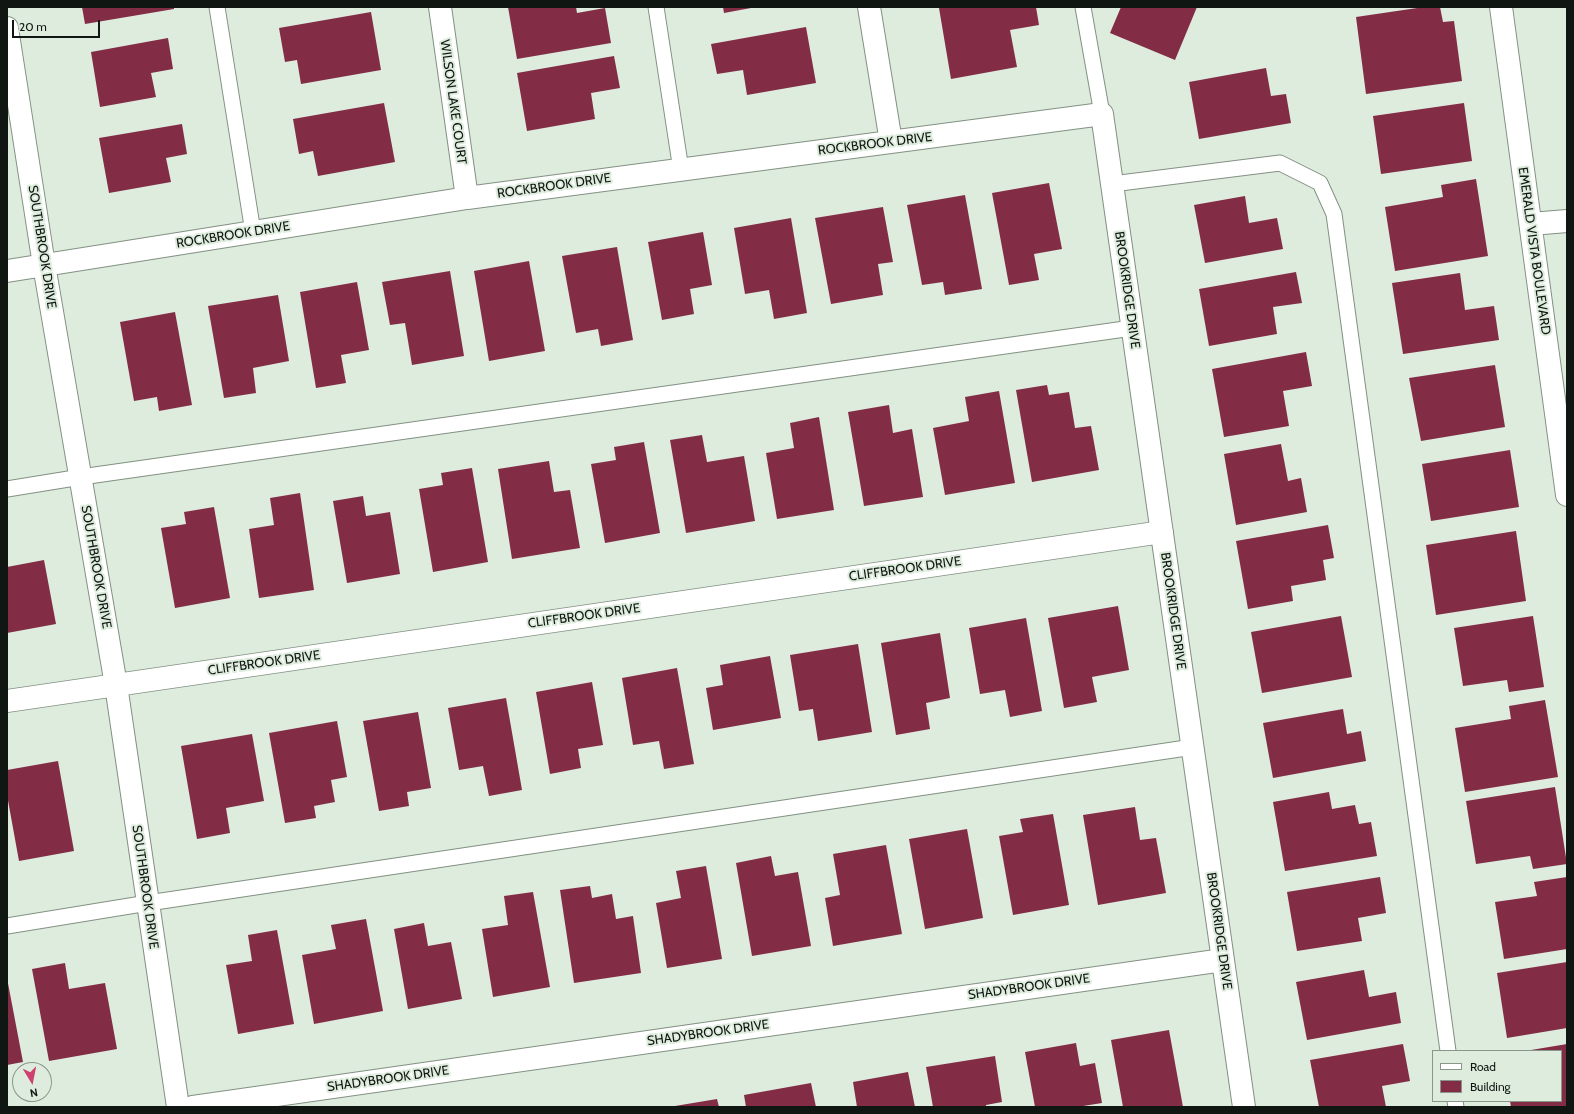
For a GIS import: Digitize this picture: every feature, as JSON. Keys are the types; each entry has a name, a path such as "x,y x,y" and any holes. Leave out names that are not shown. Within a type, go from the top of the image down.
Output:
{"street":[{"name":"WILSON LAKE COURT","path":"440,7 467,198"},
{"path":"869,7 891,142"},
{"name":"EMERALD VISTA BOULEVARD","path":"1501,7 1567,495"},
{"name":"SOUTHBROOK DRIVE","path":"7,28 44,265 116,685 178,1107"},
{"name":"ROCKBROOK DRIVE","path":"7,271 467,198 1102,114"},
{"name":"BROOKRIDGE DRIVE","path":"1102,114 1244,1107"},
{"path":"1531,224 1567,220"},
{"name":"CLIFFBROOK DRIVE","path":"7,701 1162,532"},
{"name":"SHADYBROOK DRIVE","path":"193,1107 1223,960"}],"lane":[{"path":"217,7 253,232"},
{"path":"656,7 681,170"},
{"path":"1083,7 1102,114"},
{"path":"1112,184 1280,163 1320,183 1334,214 1448,1050"},
{"path":"7,489 81,477 1132,328"},
{"path":"7,926 148,902 1193,747"}],"building":[{"path":"82,7 174,7 174,9 85,24"},
{"path":"508,7 576,7 577,13 605,8 611,43 517,59"},
{"path":"723,7 751,7 751,8 724,13"},
{"path":"1036,7 1039,25 1010,30 1017,67 951,79 939,8"},
{"path":"1121,7 1197,7 1175,60 1110,33"},
{"path":"1424,7 1440,7 1443,22 1454,21 1462,81 1366,94 1356,17"},
{"path":"371,12 381,70 301,84 297,60 285,62 279,28"},
{"path":"806,27 816,83 747,95 743,70 717,74 711,44"},
{"path":"168,38 173,69 151,73 156,97 100,107 91,52"},
{"path":"614,56 620,88 591,93 595,119 527,131 517,73"},
{"path":"1266,68 1271,96 1286,94 1291,123 1199,139 1189,82"},
{"path":"384,103 395,162 318,176 313,151 299,154 293,119"},
{"path":"1464,103 1472,161 1381,174 1373,116"},
{"path":"182,124 187,154 166,158 171,182 109,193 99,138"},
{"path":"1476,179 1488,256 1395,271 1385,207 1443,197 1441,185"},
{"path":"1049,183 1062,249 1034,254 1039,280 1009,285 992,193"},
{"path":"965,195 982,289 945,295 943,282 922,285 907,205"},
{"path":"1245,196 1249,223 1277,218 1283,249 1205,263 1194,205"},
{"path":"883,207 893,262 878,264 883,295 831,304 815,218"},
{"path":"791,218 807,313 774,319 769,290 745,294 734,228"},
{"path":"703,232 712,285 690,289 694,314 662,320 648,242"},
{"path":"617,247 633,340 601,346 598,329 576,333 562,256"},
{"path":"529,261 545,351 489,361 474,271"},
{"path":"450,271 464,356 412,365 405,323 390,325 382,282"},
{"path":"1296,272 1302,303 1273,307 1277,334 1209,346 1199,289"},
{"path":"1460,273 1465,310 1494,306 1499,340 1403,354 1392,283"},
{"path":"357,282 369,350 341,355 346,383 316,388 300,292"},
{"path":"278,295 289,361 253,368 256,393 224,398 208,306"},
{"path":"175,312 192,405 159,411 157,397 134,401 120,322"},
{"path":"1306,352 1312,386 1283,391 1289,426 1224,437 1212,369"},
{"path":"1495,365 1505,427 1421,441 1409,378"},
{"path":"1047,385 1049,395 1069,392 1075,428 1091,426 1099,470 1032,482 1016,390"},
{"path":"999,391 1015,483 945,495 933,428 969,421 965,397"},
{"path":"889,405 893,433 912,429 923,497 864,506 848,412"},
{"path":"819,417 834,510 777,519 766,453 794,448 790,423"},
{"path":"702,435 707,462 744,456 755,521 686,533 670,440"},
{"path":"644,442 660,533 605,543 591,464 616,460 614,447"},
{"path":"1281,444 1288,481 1301,478 1307,512 1236,525 1224,454"},
{"path":"1510,450 1519,507 1431,521 1422,464"},
{"path":"549,461 554,492 570,490 580,548 512,559 498,469"},
{"path":"472,468 488,562 433,572 419,489 443,485 441,473"},
{"path":"300,493 314,590 259,598 249,529 274,525 270,498"},
{"path":"363,496 366,516 390,512 400,574 347,583 333,501"},
{"path":"214,507 230,598 175,608 161,528 186,524 184,512"},
{"path":"1328,525 1334,558 1323,560 1326,580 1291,586 1293,601 1248,609 1236,541"},
{"path":"1516,531 1526,601 1436,615 1426,545"},
{"path":"44,560 56,624 7,633 7,567"},
{"path":"1118,606 1129,670 1092,677 1097,702 1064,708 1048,618"},
{"path":"1341,616 1352,677 1262,693 1251,632"},
{"path":"1533,616 1544,687 1509,692 1507,680 1463,686 1454,628"},
{"path":"1026,618 1042,711 1010,717 1005,690 980,694 969,628"},
{"path":"940,633 950,698 926,703 930,729 896,735 881,643"},
{"path":"858,644 872,732 818,741 813,709 799,711 790,655"},
{"path":"770,656 781,718 713,730 706,688 723,685 720,665"},
{"path":"677,668 694,764 664,769 659,741 633,745 622,678"},
{"path":"592,682 603,745 578,749 581,768 550,774 536,692"},
{"path":"506,698 522,790 489,796 483,766 459,770 448,708"},
{"path":"1545,700 1558,777 1465,792 1455,728 1511,719 1509,706"},
{"path":"1343,709 1347,734 1361,731 1366,761 1273,778 1263,723"},
{"path":"418,712 431,788 407,792 409,806 379,811 363,721"},
{"path":"337,721 347,777 331,780 335,802 314,806 316,818 285,823 269,733"},
{"path":"252,734 264,801 226,808 230,833 197,839 181,746"},
{"path":"58,761 74,851 19,861 7,795 7,770"},
{"path":"1555,787 1567,864 1533,869 1530,856 1476,864 1466,801"},
{"path":"1329,792 1332,809 1355,805 1359,824 1371,822 1377,856 1285,871 1273,802"},
{"path":"1135,807 1140,840 1156,838 1166,893 1098,905 1083,815"},
{"path":"1053,814 1069,905 1013,915 999,836 1023,832 1020,819"},
{"path":"967,829 983,918 925,929 909,839"},
{"path":"886,845 902,934 833,946 825,898 840,895 833,854"},
{"path":"771,856 775,876 798,872 811,946 752,956 736,863"},
{"path":"706,866 722,959 667,968 656,903 681,898 676,871"},
{"path":"1380,877 1386,913 1358,918 1362,941 1297,951 1287,892"},
{"path":"1567,877 1567,949 1504,959 1495,902 1537,896 1534,882"},
{"path":"590,886 592,898 612,894 616,919 633,916 641,973 574,983 560,890"},
{"path":"533,892 550,987 493,997 482,929 508,925 504,896"},
{"path":"366,919 383,1011 314,1024 302,955 336,949 331,925"},
{"path":"424,923 428,946 451,942 462,999 408,1009 394,929"},
{"path":"277,930 294,1024 238,1034 226,965 252,961 248,935"},
{"path":"1567,962 1567,1028 1507,1038 1497,973"},
{"path":"65,963 69,989 105,983 117,1049 49,1061 32,969"},
{"path":"1364,970 1369,997 1396,992 1401,1023 1307,1040 1296,982"},
{"path":"7,978 23,1062 12,1062 12,1064 7,1065"},
{"path":"1169,1030 1183,1107 1123,1107 1111,1040"},
{"path":"1076,1043 1080,1066 1095,1063 1102,1103 1077,1107 1035,1107 1025,1052"},
{"path":"1403,1044 1410,1081 1382,1086 1386,1107 1319,1107 1310,1060"},
{"path":"1567,1044 1567,1107 1511,1107 1510,1102 1562,1102 1562,1050 1531,1050"},
{"path":"995,1056 1002,1102 986,1105 986,1107 933,1107 926,1067"},
{"path":"908,1072 915,1107 857,1107 853,1082"},
{"path":"811,1083 816,1107 746,1107 744,1095"},
{"path":"717,1099 719,1107 675,1107 675,1106"}]}
